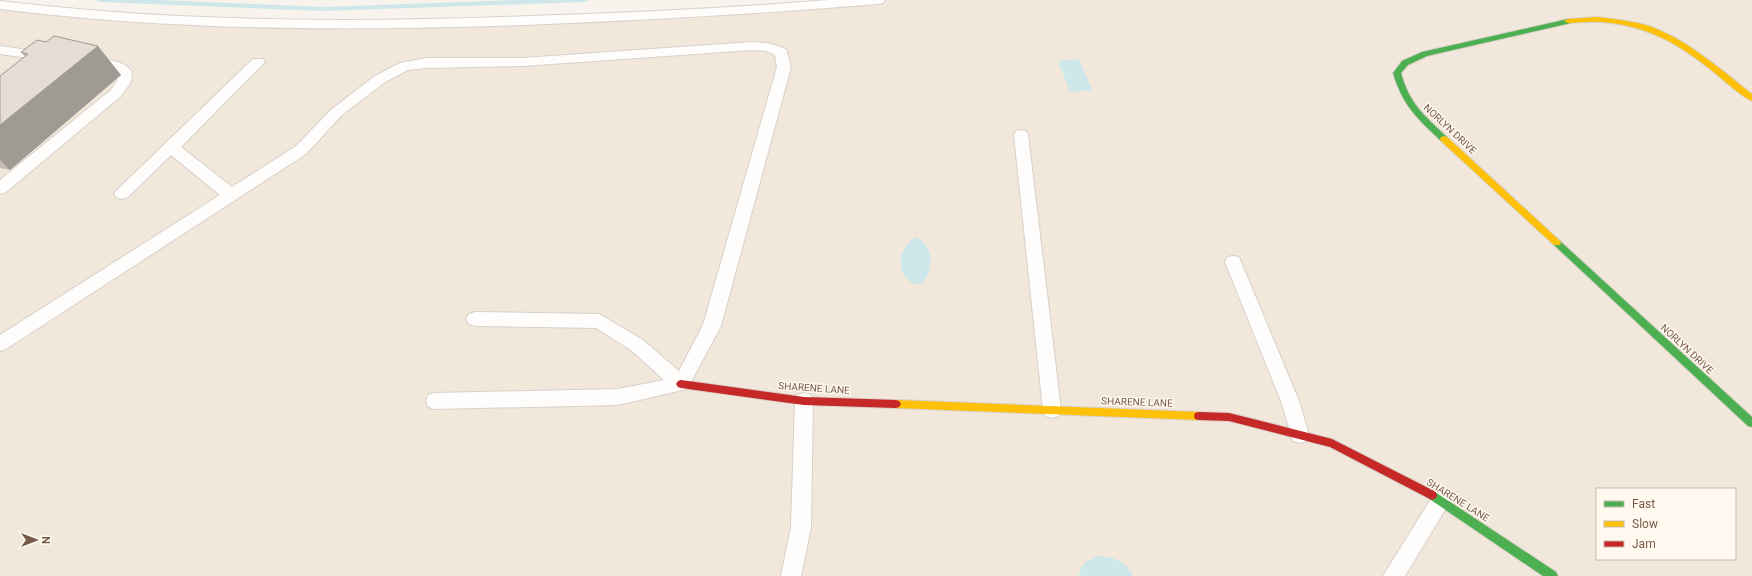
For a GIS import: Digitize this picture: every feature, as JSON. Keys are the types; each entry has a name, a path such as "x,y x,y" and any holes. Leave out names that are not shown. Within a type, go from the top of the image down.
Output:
{"street":[{"name":"NORLYN DRIVE","path":"1752,98 1689,50 1648,27 1619,18 1591,17 1565,21 1425,54 1405,63 1397,73 1402,92 1412,109 1752,423"},
{"name":"SHARENE LANE","path":"681,384 804,401 1230,417 1332,443 1441,500 1552,576"}],"lane":[{"path":"0,5 84,16 160,21 268,25 367,25 642,17 776,9 878,0"},
{"path":"0,344 301,150 337,112 380,79 404,66 427,63 523,62 752,46 768,47 781,52 784,68 712,326 681,384"},
{"path":"0,50 54,57"},
{"path":"0,188 116,93 124,82 125,72 116,66 78,60"},
{"path":"122,193 258,62"},
{"path":"1022,135 1052,410"},
{"path":"171,147 231,195"},
{"path":"1233,262 1290,402 1300,435"},
{"path":"475,319 599,321 637,345 681,384"},
{"path":"435,402 618,397 681,384"},
{"path":"791,576 801,527 804,401"},
{"path":"1393,576 1441,500"}],"shaded area":[{"path":"878,0 1752,0 1752,576 0,576 0,5 167,21 513,21"}],"water":[{"path":"1079,59 1092,90 1070,92 1058,61"},
{"path":"916,237 926,246 929,252 930,264 927,277 923,283 913,284 905,276 900,265 902,254 908,244"},
{"path":"1098,556 1109,557 1119,561 1127,567 1133,576 1078,576 1084,563"}],"building":[{"path":"54,36 98,46 0,125 0,76 28,54 21,52 37,40 46,42"}],"waterway":[{"path":"100,0 323,9 585,0"}],"traffic: fast":[{"path":"1444,139 1414,110 1409,103 1397,73 1405,63 1425,54 1568,21"},
{"path":"1557,243 1752,423"},
{"path":"1432,495 1552,576"}],"traffic: slow":[{"path":"1568,21 1597,19 1623,22 1646,28 1689,50 1752,98"},
{"path":"1444,139 1557,243"},
{"path":"896,404 1199,416"}],"traffic: jam":[{"path":"681,384 804,401 896,404"},
{"path":"1199,416 1229,417 1332,443 1432,495"}]}
